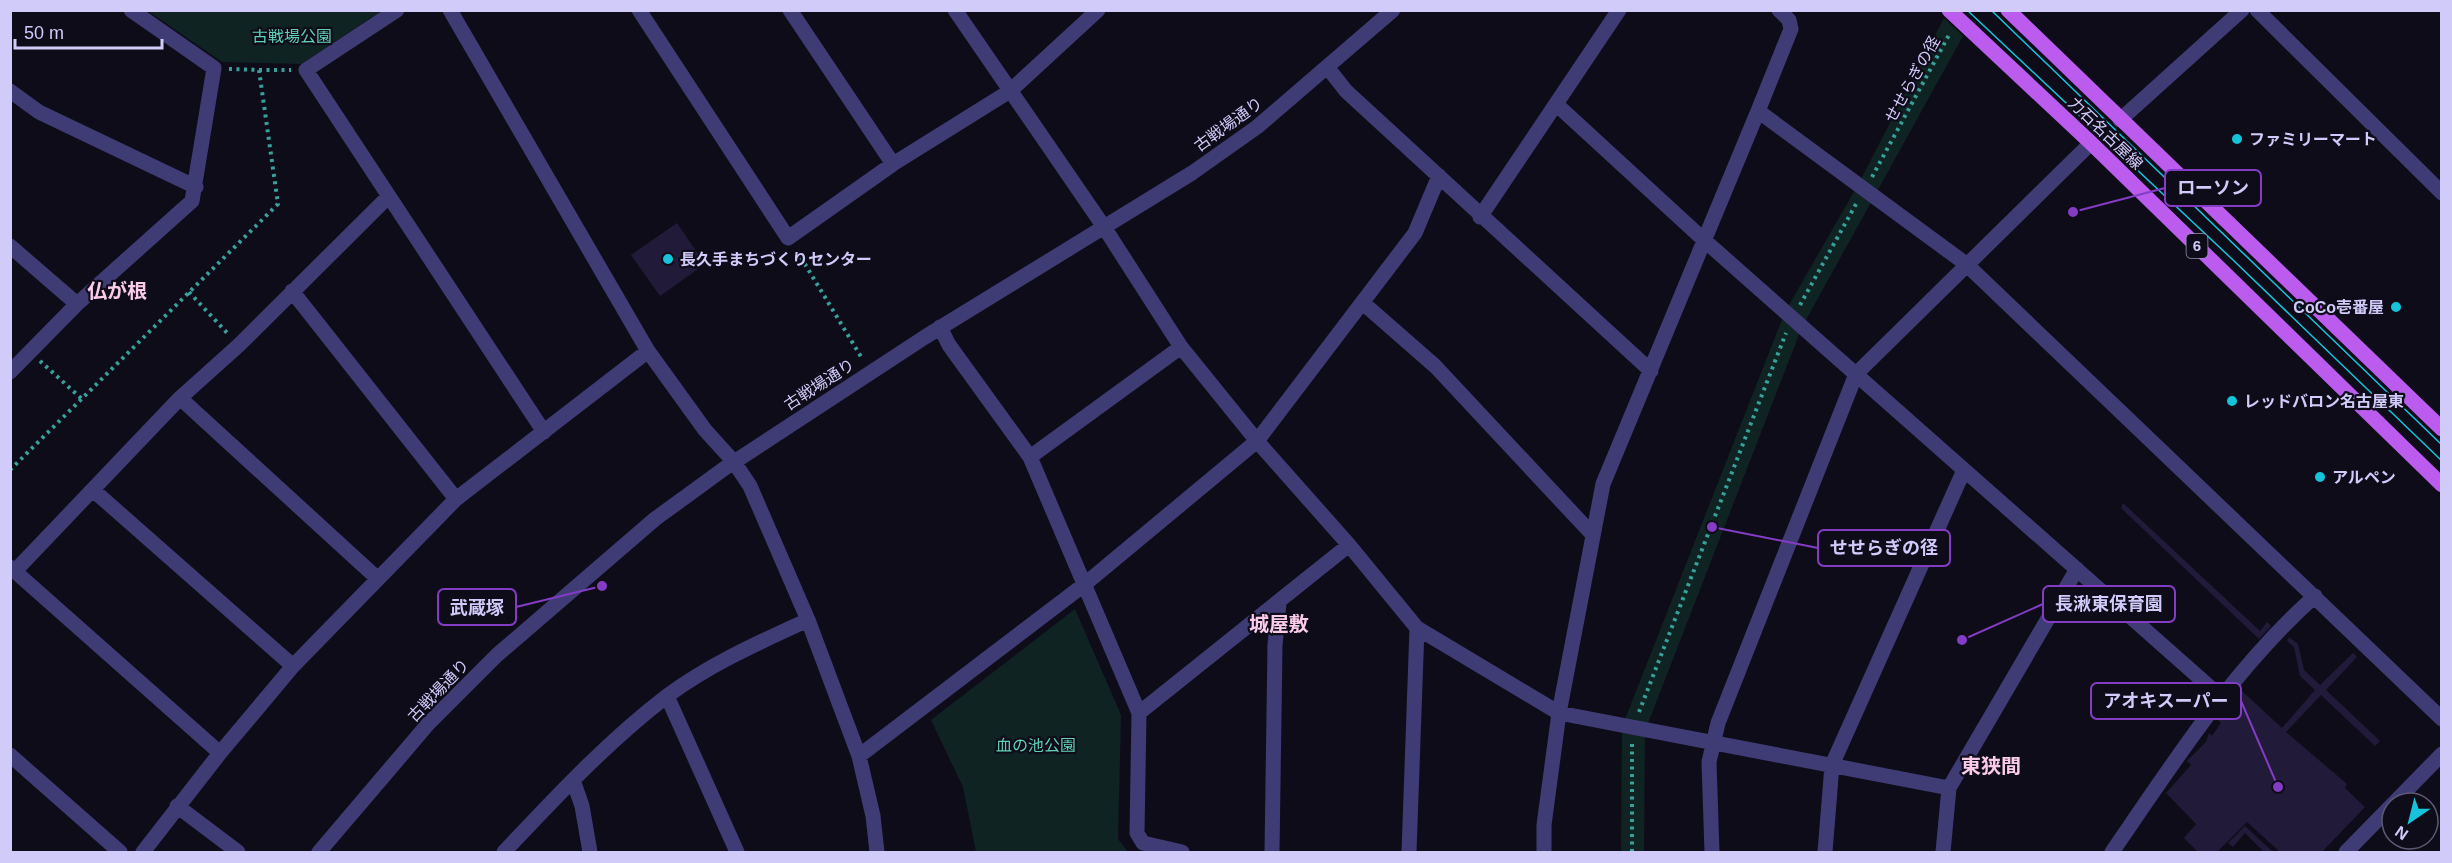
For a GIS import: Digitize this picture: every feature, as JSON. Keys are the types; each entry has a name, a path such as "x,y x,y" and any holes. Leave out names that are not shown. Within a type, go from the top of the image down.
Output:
{"main road":[{"name":"力石名古屋線","path":"2008,10 2442,429"},
{"name":"力石名古屋線","path":"1953,15 2091,143 2442,485"}],"street":[{"path":"10,372 77,304 178,216 192,201 214,68 131,10"},
{"path":"397,10 306,70 544,432"},
{"path":"450,10 648,351 705,430 734,462 750,486 808,620 859,756 873,816 878,852"},
{"path":"639,10 788,238 893,164 1010,91 1098,10"},
{"path":"790,10 893,164"},
{"path":"955,10 1104,227 1181,347 1257,441 1349,545 1417,628 1559,713 1632,729 1713,742 1950,788"},
{"name":"古戦場通り","path":"319,852 429,724 497,655 655,519 734,462 940,327 1192,173 1257,127 1328,68 1392,10"},
{"path":"1480,217 1618,10"},
{"path":"1544,852 1544,825 1559,713 1603,484 1791,29 1790,20 1779,10"},
{"path":"2120,120 2242,10"},
{"path":"2257,10 2442,193"},
{"path":"1328,68 1346,91 1480,217 1651,371"},
{"path":"10,91 39,112 195,187"},
{"path":"1556,104 1792,319 2220,696"},
{"path":"1758,111 1966,264 2442,719"},
{"path":"1712,852 1709,762 1718,723 1856,374 2091,143"},
{"path":"859,756 1084,584 1257,441 1415,233 1439,176"},
{"path":"220,753 13,569 93,490 180,398 239,345 389,196"},
{"path":"10,246 77,304"},
{"path":"292,291 456,500"},
{"path":"1362,303 1435,366 1592,534"},
{"path":"940,327 949,345 1030,457 1139,713 1137,833 1143,843 1182,852"},
{"path":"1030,457 1181,347"},
{"path":"143,852 177,806 293,666 456,500 648,351"},
{"path":"180,398 378,579"},
{"path":"1825,852 1832,765 1964,470"},
{"path":"93,490 293,666"},
{"path":"1139,713 1349,545"},
{"path":"1943,852 1950,788 2077,569"},
{"path":"2112,852 2220,696 2286,621 2315,596"},
{"path":"1272,852 1275,645 1279,603"},
{"path":"504,852 573,780 667,696 731,656 808,620"},
{"path":"1409,852 1417,628"},
{"path":"667,696 737,852"},
{"path":"2346,852 2442,754"},
{"path":"10,755 120,852"},
{"path":"573,780 582,806 590,852"},
{"path":"177,806 238,852"}],"path":[{"name":"せせらぎの径","path":"1632,852 1632,729 1792,319 1866,189 1953,15"},
{"path":"214,68 306,70"},
{"path":"10,470 278,204 259,70"},
{"path":"788,238 871,372"},
{"path":"189,292 239,345"},
{"path":"31,352 82,399"}],"green space":[{"name":"古戦場公園","path":"148,11 381,11 301,64 222,62"},
{"path":"1944,18 1963,36 1802,327 1645,731 1644,852 1621,852 1622,727 1785,312 1859,183"},
{"name":"血の池公園","path":"1075,609 1121,715 1118,839 1128,852 976,852 963,787 931,720"}],"building":[{"name":"長久手まちづくりセンター","path":"677,223 705,264 660,296 631,255"},
{"path":"2123,503 2260,631 2267,622 2271,626 2259,639 2121,508"},
{"path":"2289,637 2298,644 2304,670 2320,685 2353,653 2357,657 2326,690 2380,741 2375,746 2321,695 2286,732 2347,784 2345,788 2365,807 2322,852 2280,852 2247,822 2217,852 2198,852 2184,838 2196,824 2166,793 2191,765 2187,761 2206,742 2209,733 2212,736 2221,723 2218,720 2242,691 2282,728 2315,690 2300,676 2294,647 2287,641"},
{"path":"2245,826 2273,852 2264,852 2245,833 2233,847 2228,843"}],"tram line":[{"path":"1967,10 2232,259 2442,461"},
{"path":"1991,10 2442,445"}],"place":[{"name":"ファミリーマート","path":"2237,139"},
{"name":"ローソン","path":"2073,212"},
{"name":"長久手まちづくりセンター","path":"668,259"},
{"name":"CoCo壱番屋","path":"2396,307"},
{"name":"レッドバロン名古屋東","path":"2232,401"},
{"name":"アルペン","path":"2320,477"},
{"name":"せせらぎの径","path":"1712,527"},
{"name":"武蔵塚","path":"602,586"},
{"name":"長湫東保育園","path":"1962,640"},
{"name":"アオキスーパー","path":"2278,787"}],"district":[{"name":"仏が根","path":"117,291"},
{"name":"城屋敷","path":"1279,624"},
{"name":"東狭間","path":"1991,766"}]}
